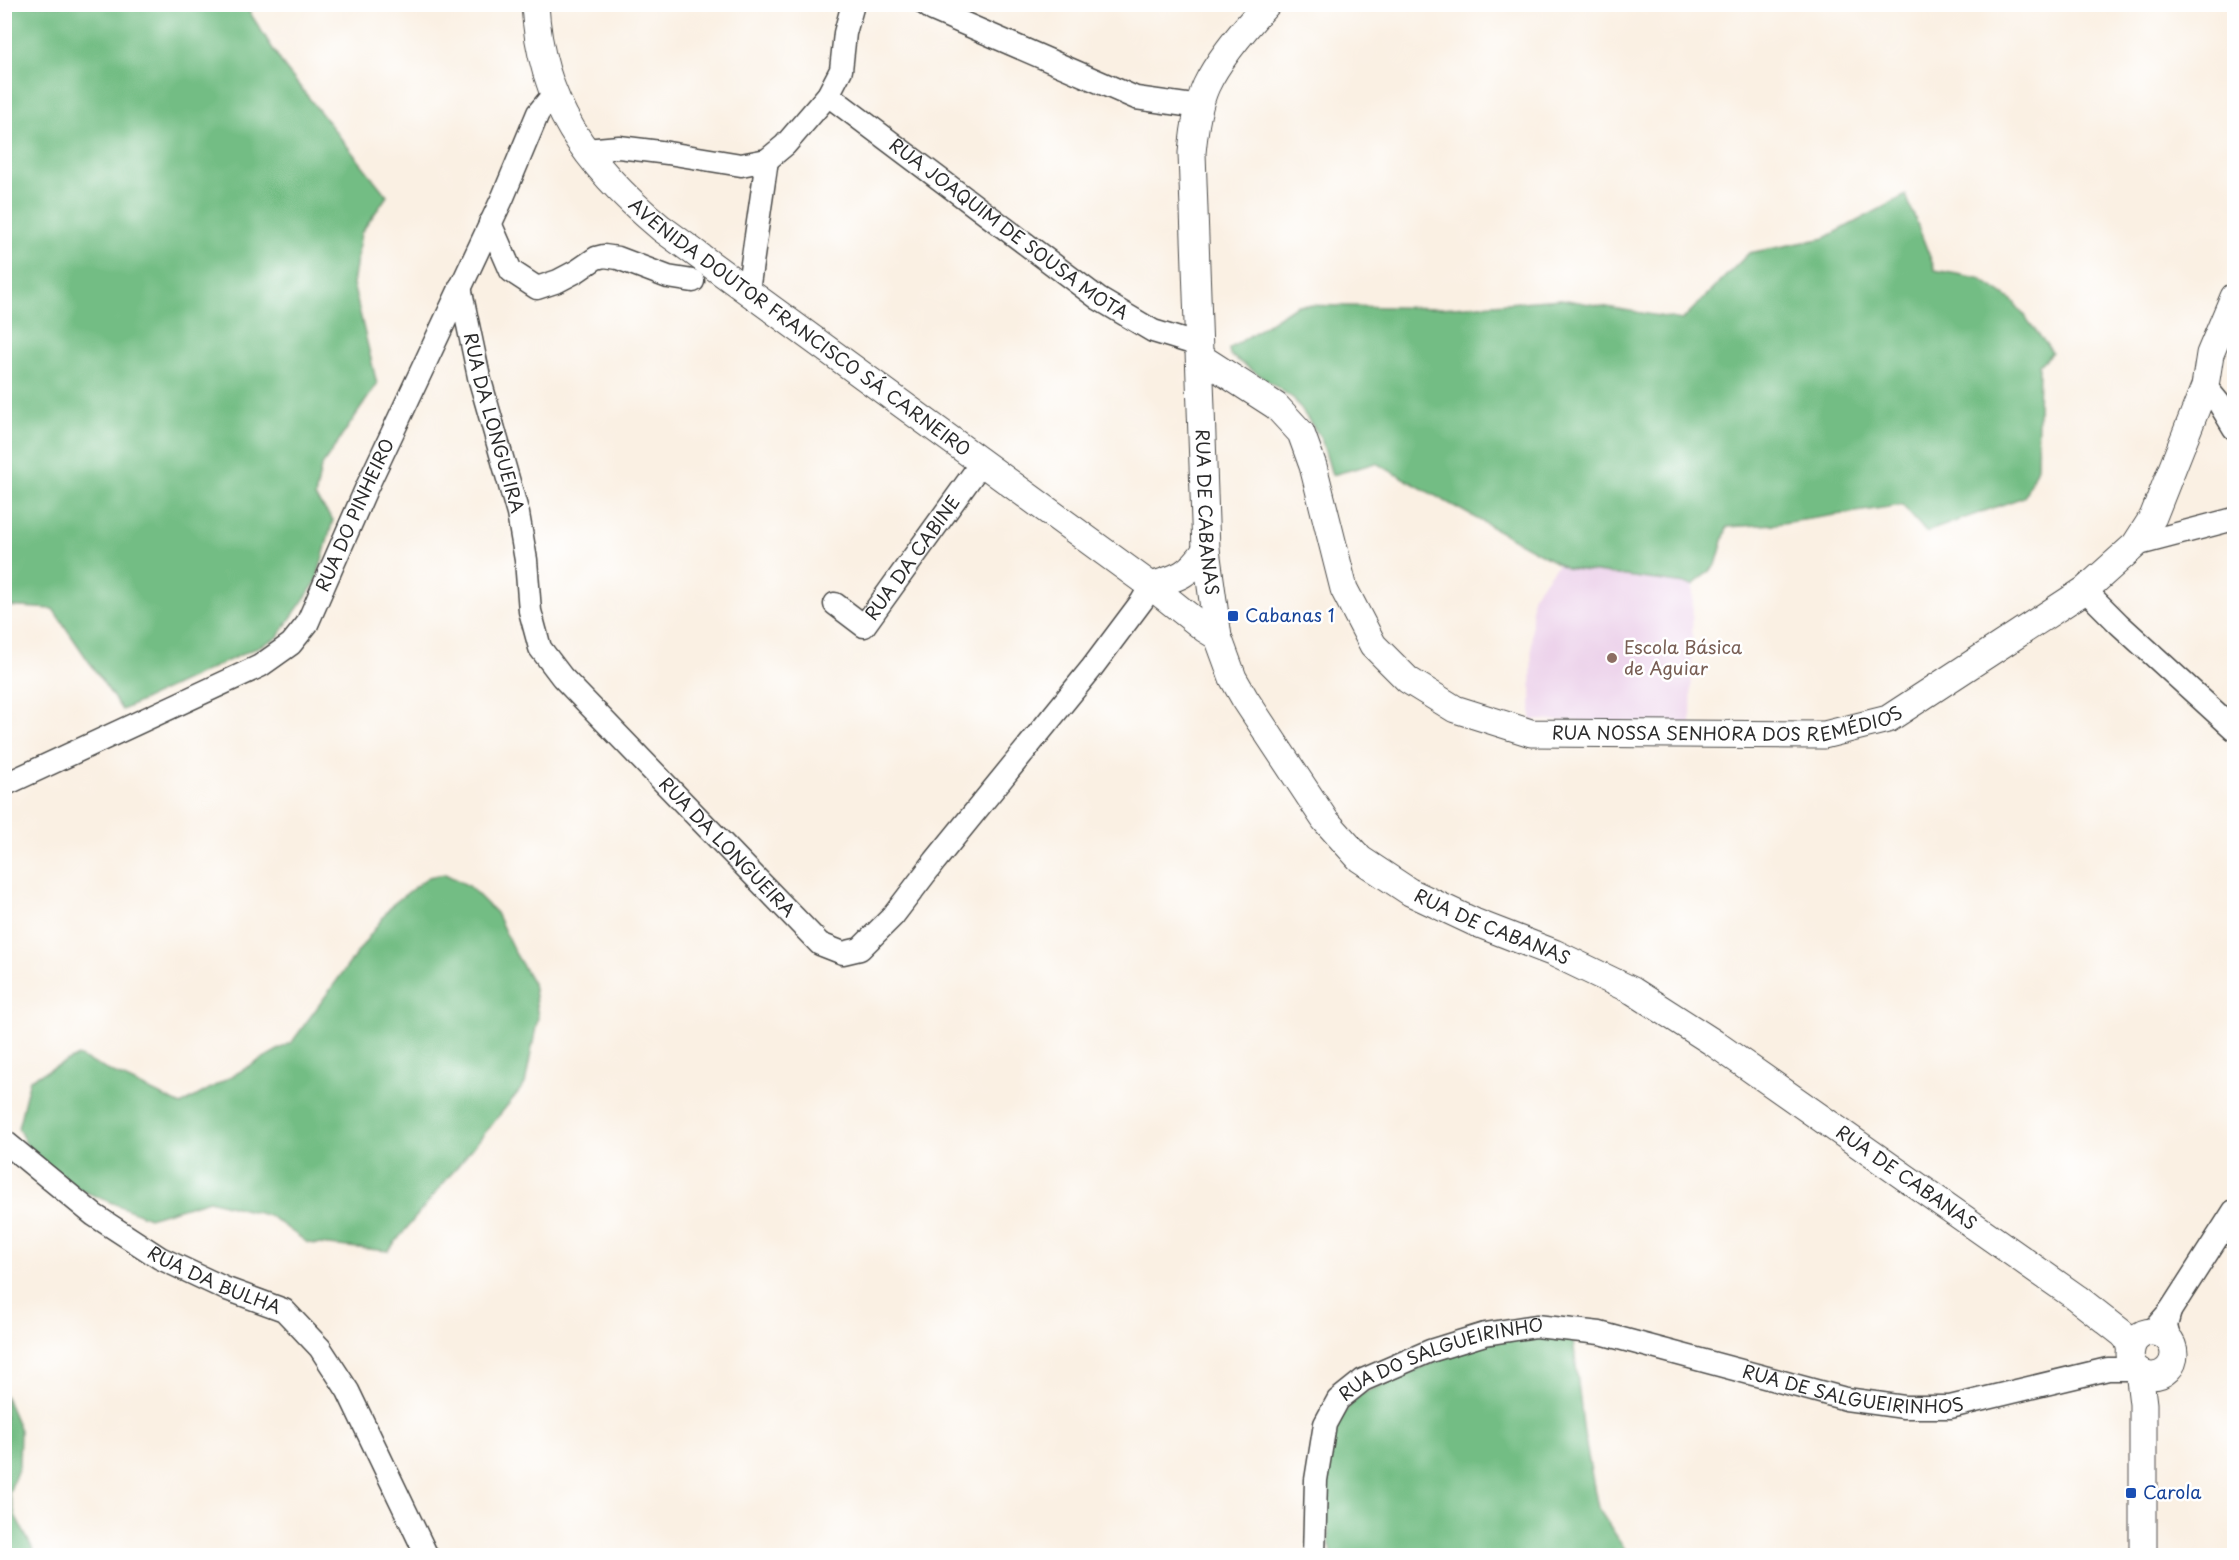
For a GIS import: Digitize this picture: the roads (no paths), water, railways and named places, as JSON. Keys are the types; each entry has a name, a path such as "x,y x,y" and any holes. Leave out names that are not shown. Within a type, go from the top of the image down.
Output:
{"street":[{"name":"AVENIDA DOUTOR FRANCISCO SÁ CARNEIRO","path":"536,4 541,50 553,95 566,121 585,150 638,208 1218,637"},
{"path":"585,150 619,147 741,165 767,160 784,145 828,95 841,70 845,33 853,4"},
{"path":"925,4 933,10 1136,98 1200,107"},
{"name":"RUA DE CABANAS","path":"1267,4 1241,32 1206,85 1194,132 1192,153 1206,550 1218,637 1233,678 1283,760 1325,820 1360,859 1410,892 1474,922 1554,953 1633,991 1714,1043 2077,1298 2128,1340 2144,1344"},
{"name":"RUA DO PINHEIRO","path":"4,785 260,666 291,644 307,624 366,489 490,223 538,113 553,95"},
{"name":"RUA JOAQUIM DE SOUSA MOTA","path":"828,95 1099,299 1153,331 1200,351"},
{"path":"748,291 767,160"},
{"path":"490,223 511,271 537,288 577,272 596,258 604,256 618,258 668,277 693,281"},
{"name":"RUA DA LONGUEIRA","path":"460,287 479,377 518,514 526,560 530,611 540,648 562,677 820,944 843,953 860,949 893,916 1091,669 1151,586"},
{"name":"RUA NOSSA SENHORA DOS REMÉDIOS","path":"1200,351 1276,406 1301,433 1312,466 1344,589 1373,645 1408,680 1455,709 1531,733 1824,735 1888,719 2085,590 2136,545 2153,517 2205,386 2210,354 2235,297"},
{"path":"2205,386 2235,428"},
{"name":"RUA DA CABINE","path":"835,604 864,626 982,462"},
{"path":"2136,545 2235,519"},
{"path":"1151,586 1179,578 1195,565 1206,550"},
{"path":"2085,590 2118,624 2235,729"},
{"name":"RUA DA BULHA","path":"4,1141 94,1215 160,1258 224,1288 284,1310 320,1348 348,1391 427,1556"},
{"path":"2143,1556 2144,1344 2235,1211"},
{"name":"RUA DO SALGUEIRINHO","path":"1314,1556 1316,1480 1325,1424 1338,1400 1363,1380 1430,1351 1485,1334 1536,1326 1600,1333"},
{"name":"RUA DE SALGUEIRINHOS","path":"1600,1333 1846,1399 1904,1407 1950,1407 2144,1344"},
{"path":"2143,1404 2149,1389 2167,1370 2154,1376 2144,1344"}],"place":[{"name":"Cabanas 1","path":"1233,616"},
{"name":"Escola Básica de Aguiar","path":"1612,658"},
{"name":"Carola","path":"2131,1493"}]}
